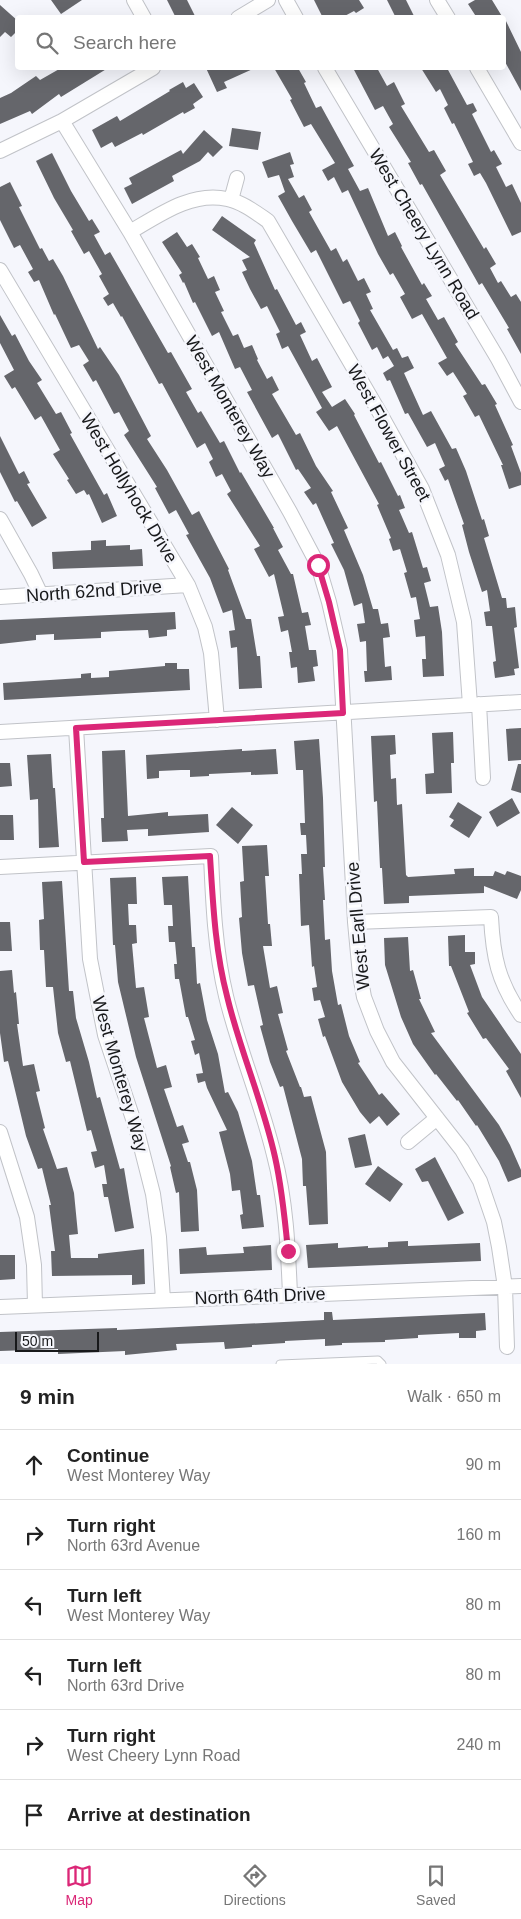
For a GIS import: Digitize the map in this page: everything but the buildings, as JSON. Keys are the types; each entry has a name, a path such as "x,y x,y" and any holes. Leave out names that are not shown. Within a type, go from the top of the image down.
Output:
{"street":[{"path":"134,0 142,15"},
{"path":"243,15 268,0"},
{"path":"286,0 294,15"},
{"path":"437,0 446,15"},
{"path":"0,152 62,121 150,70"},
{"name":"West Cheery Lynn Road","path":"327,70 498,359 521,402"},
{"path":"478,70 521,143"},
{"name":"West Monterey Way","path":"62,121 130,232 290,512 318,565 340,650 343,713"},
{"path":"231,200 237,178"},
{"name":"West Flower Street","path":"130,232 173,207 201,198 231,200 246,206 268,221 382,415 422,489 448,555 464,622 483,778"},
{"name":"West Hollyhock Drive","path":"0,270 188,585 205,627 211,653 216,720"},
{"path":"0,519 31,574 41,596"},
{"name":"North 62nd Drive","path":"0,597 41,596 188,585"},
{"path":"0,732 521,702"},
{"name":"West Earll Drive","path":"343,713 355,922 364,997 377,1031 392,1062 467,1158 480,1181 500,1247 507,1347"},
{"name":"West Monterey Way","path":"76,728 90,959 98,1004 113,1062 137,1132 154,1194 163,1300"},
{"path":"0,867 210,856 217,945 226,995 275,1158 283,1205 290,1294"},
{"path":"355,922 491,917 496,963 507,992 521,1014"},
{"path":"408,1142 437,1118"},
{"path":"0,1132 27,1217 34,1265 35,1305"},
{"name":"North 64th Drive","path":"0,1306 521,1286"}],"lane":[{"path":"280,1364 378,1360 382,1364"}],"route":[{"path":"288,1251 275,1158 226,995 217,945 210,856 84,862 76,728 343,713 340,650 318,565"}]}
